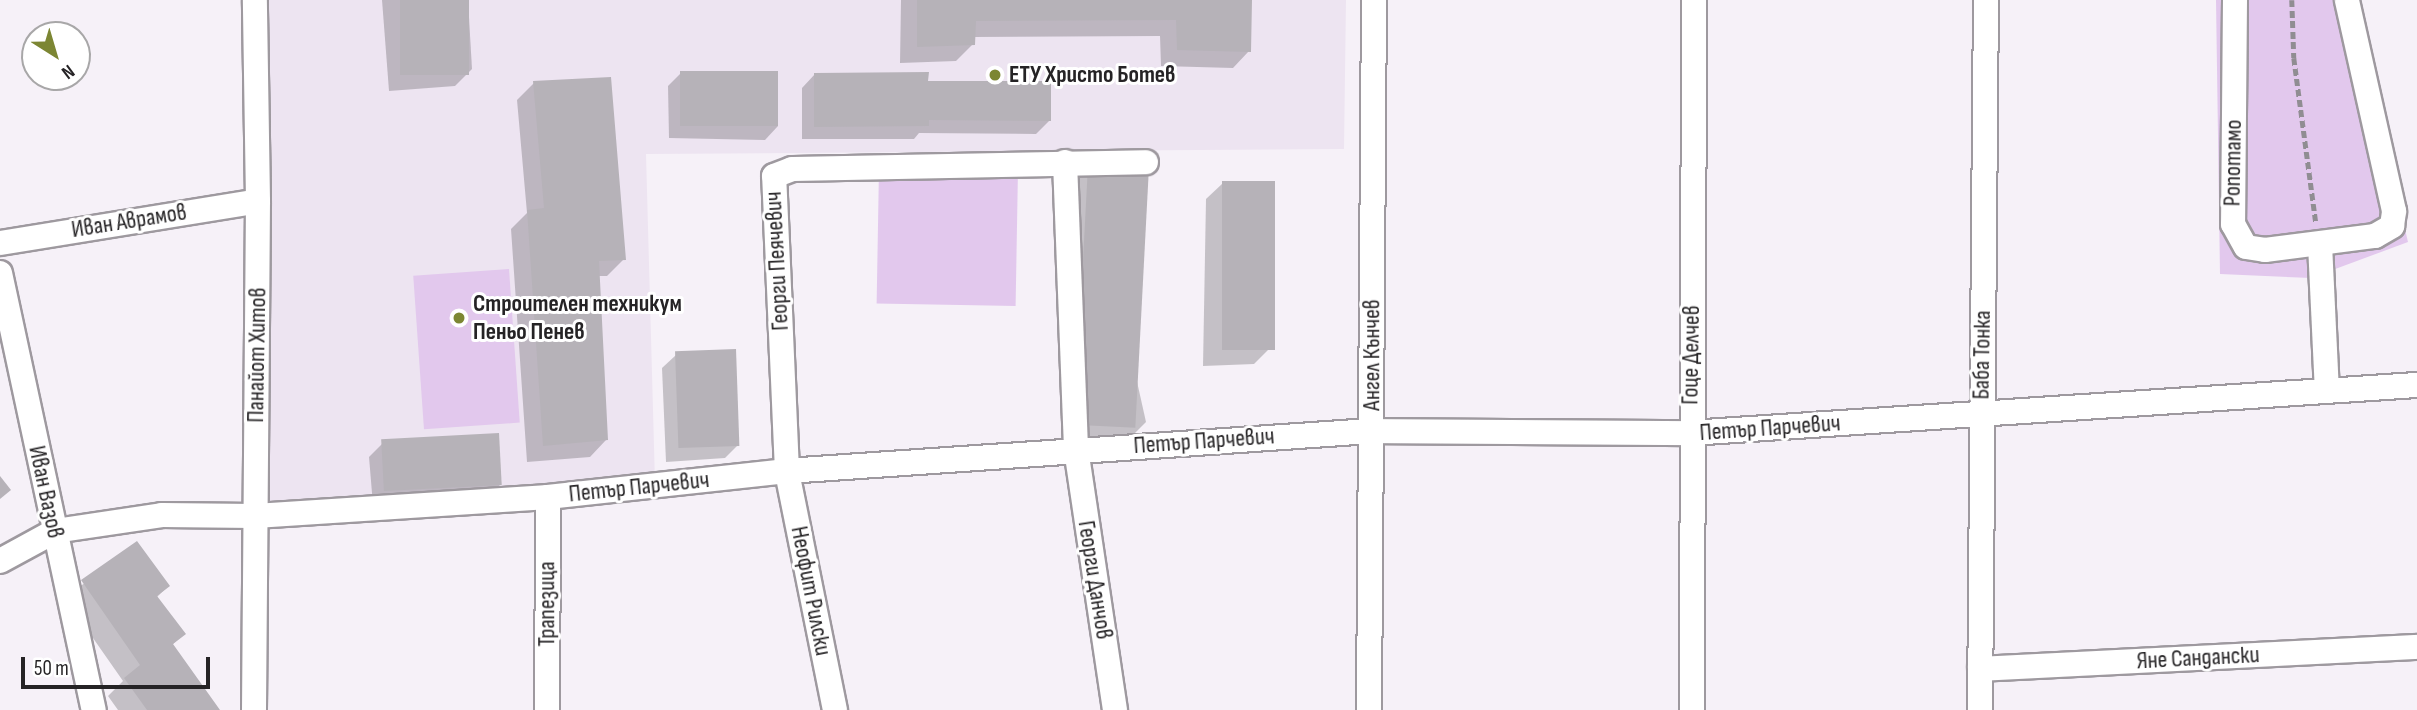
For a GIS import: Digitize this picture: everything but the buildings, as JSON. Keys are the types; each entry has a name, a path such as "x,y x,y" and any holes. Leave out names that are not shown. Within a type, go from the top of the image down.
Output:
{"street":[{"name":"Панайот Хитов","path":"254,710 258,201 255,0"},
{"name":"Ангел Кънчев","path":"1368,710 1374,0"},
{"name":"Гоце Делчев","path":"1692,710 1690,433 1694,0"},
{"name":"Баба Тонка","path":"1980,710 1986,0"},
{"name":"Ропотамо","path":"2235,0 2235,233 2254,250 2375,236 2388,231 2395,219 2347,0"},
{"path":"1065,162 1076,449"},
{"name":"Георги Пеячевич","path":"787,471 774,176 792,169 1146,162"},
{"name":"Иван Аврамов","path":"0,243 258,201"},
{"path":"2320,244 2327,390"},
{"name":"Иван Вазов","path":"0,273 94,710"},
{"name":"Петър Парчевич","path":"0,561 55,531 162,515 255,516 548,497 787,471 1076,449 1371,431 1690,433 2417,385"},
{"name":"Георги Данчов","path":"1076,449 1115,710"},
{"name":"Неофит Рилски","path":"787,471 835,710"},
{"name":"Трапезица","path":"547,710 548,497"},
{"name":"Яне Сандански","path":"1980,669 2417,647"}],"path":[{"path":"2292,0 2305,152 2320,244"}],"shaded area":[{"name":"Строителен техникум Пеньо Пенев","path":"263,0 1346,0 1344,149 646,154 655,483 269,508"},
{"path":"2216,0 2351,0 2408,242 2311,278 2220,274"},
{"path":"879,167 1018,169 1016,306 877,304"},
{"path":"509,269 520,423 424,429 413,276"}],"place":[{"name":"ЕТУ Христо Ботев","path":"995,75"},
{"name":"Строителен техникум Пеньо Пенев","path":"459,318"}]}
